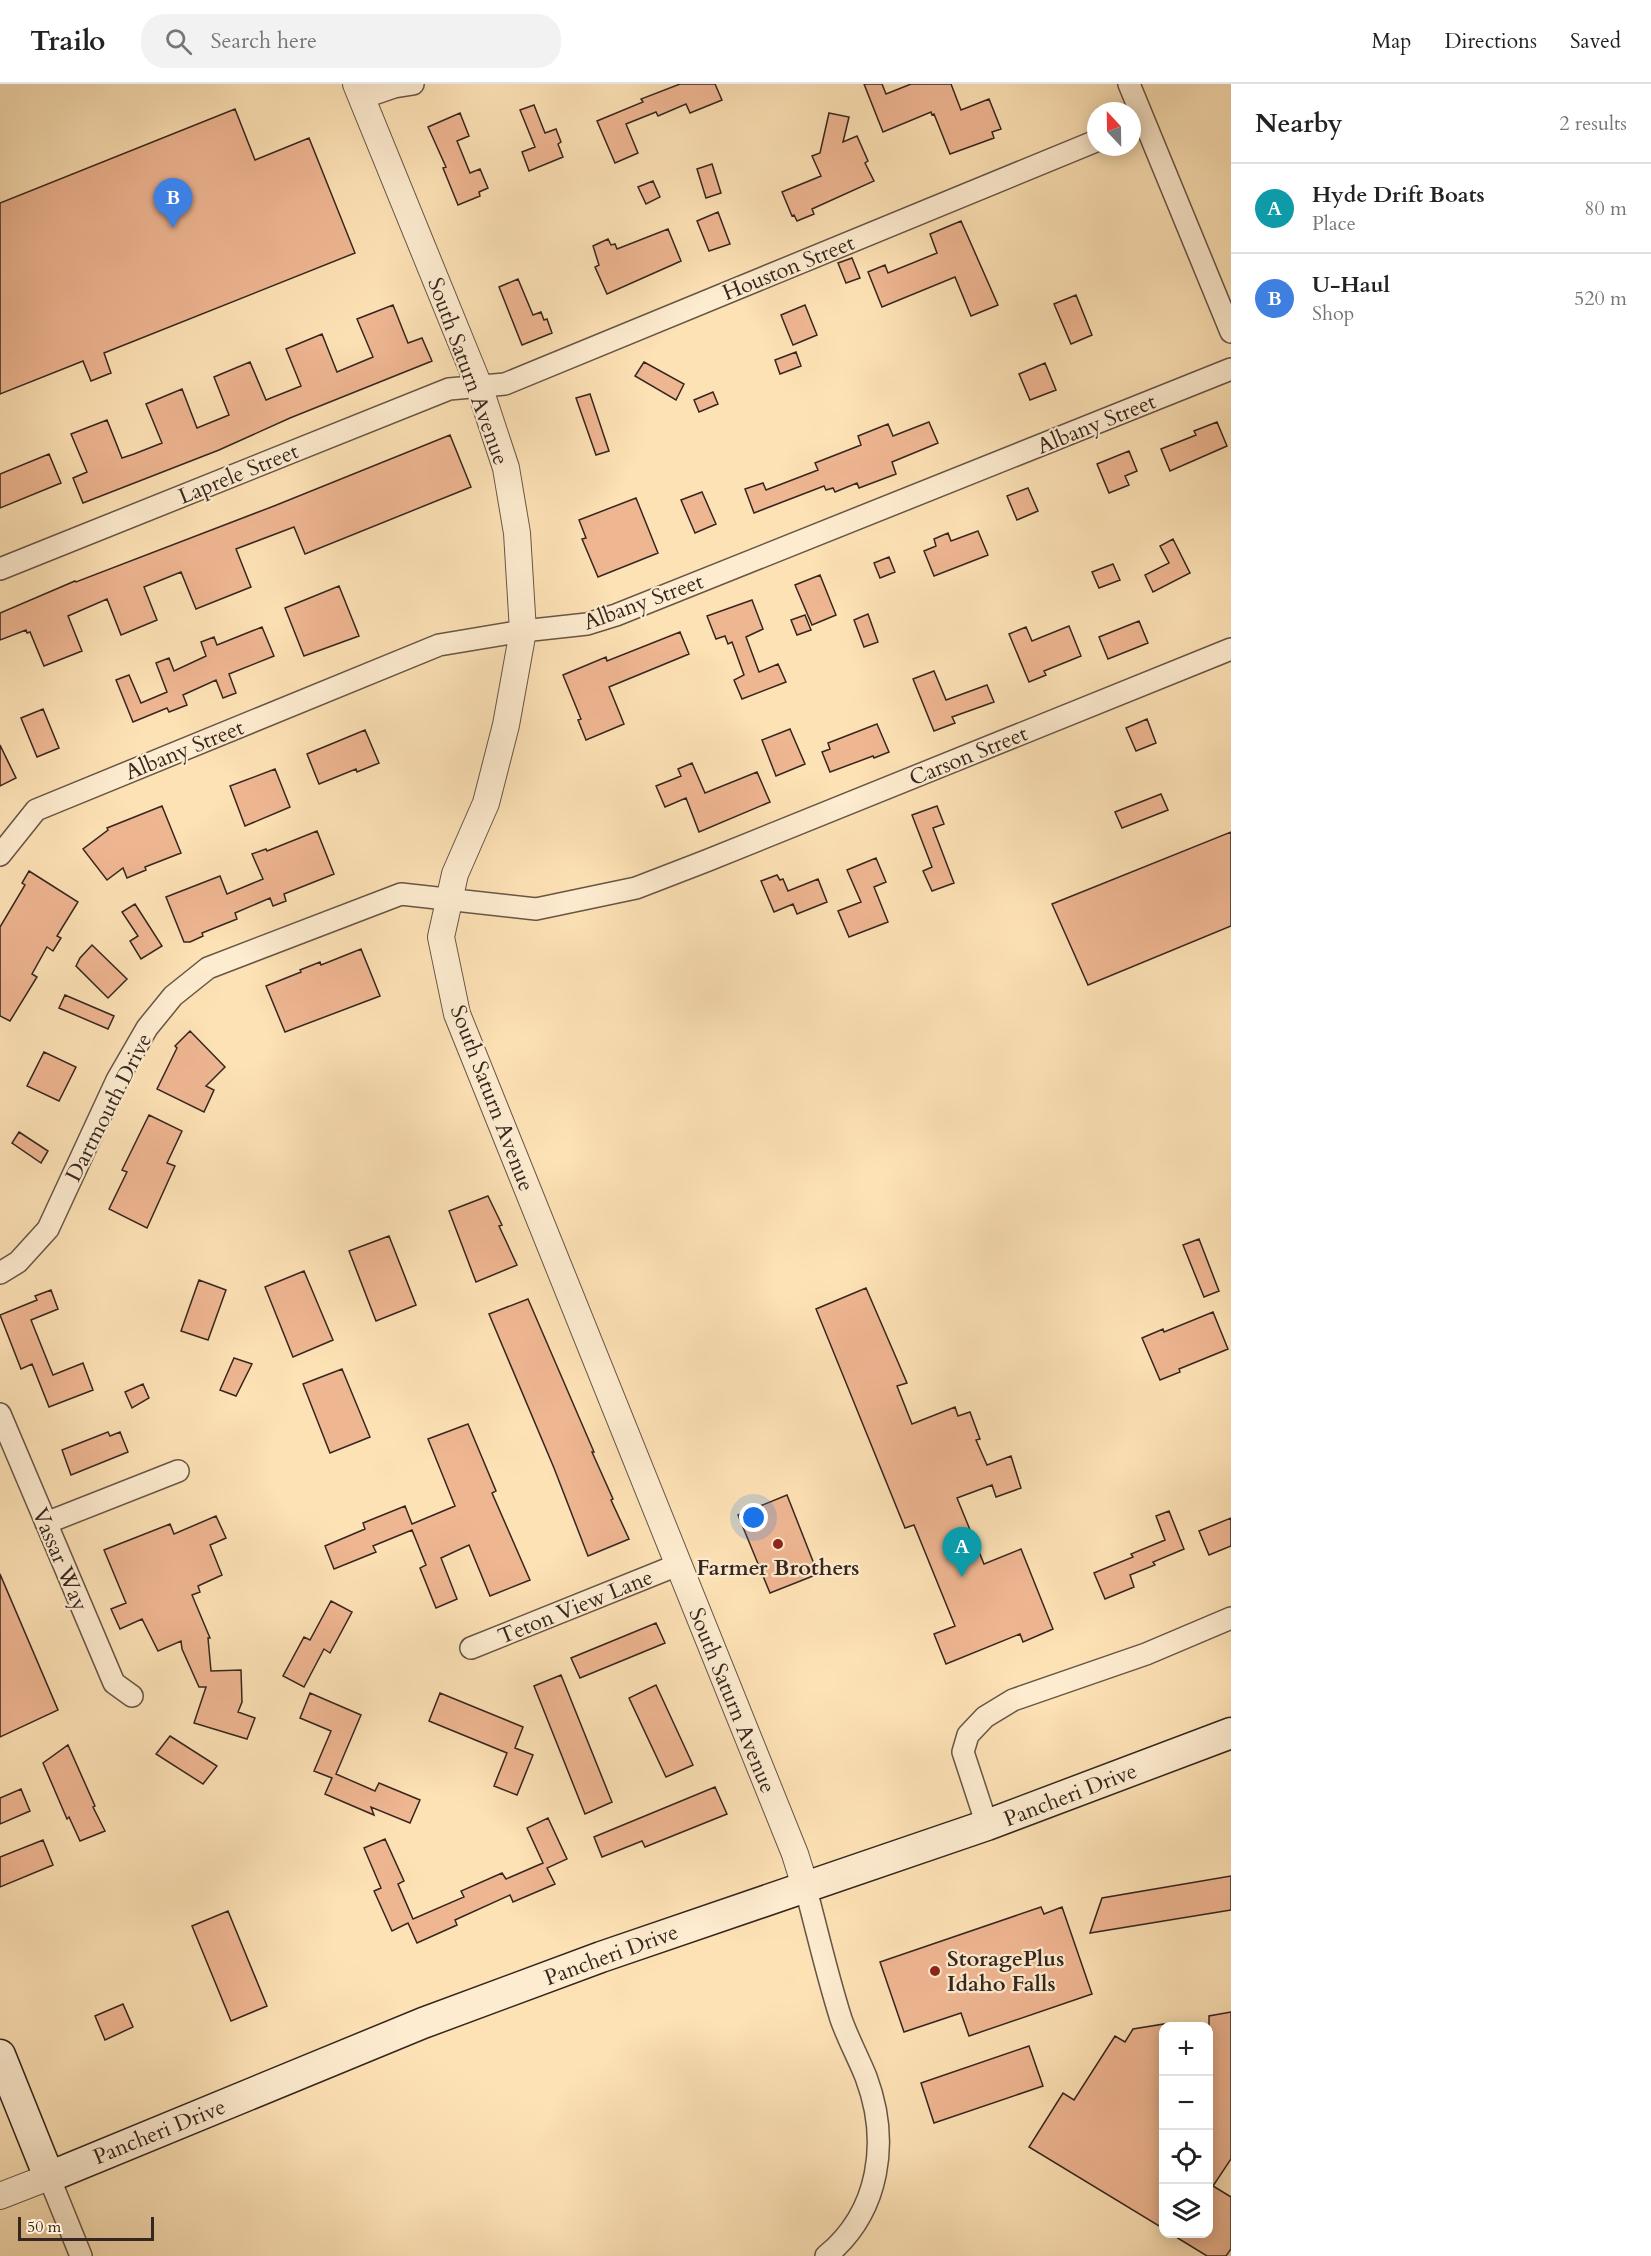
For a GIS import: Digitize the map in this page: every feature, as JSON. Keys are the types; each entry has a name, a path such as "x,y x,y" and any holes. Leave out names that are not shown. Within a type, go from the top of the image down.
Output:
{"main road":[{"name":"Pancheri Drive","path":"48,2177 423,2023 601,1957 987,1825 1231,1734"},
{"path":"0,2055 48,2177"}],"street":[{"path":"359,91 413,84"},
{"path":"1129,84 1133,102"},
{"name":"South Saturn Avenue","path":"359,91 479,386 506,468 517,533 523,631 506,725 486,803 455,874 441,937 457,1014 680,1564 806,1886"},
{"path":"1141,131 1231,332"},
{"name":"Houston Street","path":"479,386 505,384 1087,145"},
{"name":"Albany Street","path":"0,855 36,810 439,645 523,631 587,624 616,615 1231,369"},
{"name":"Laprele Street","path":"0,569 448,389 479,386"},
{"name":"Carson Street","path":"401,894 536,909 636,888 1231,649"},
{"name":"Dartmouth Drive","path":"0,1273 18,1262 48,1229 117,1080 147,1028 173,996 208,968 401,894"},
{"name":"Vassar Way","path":"0,1414 114,1683 132,1696"},
{"path":"46,1523 178,1471"},
{"name":"Teton View Lane","path":"471,1648 680,1564"},
{"path":"987,1825 963,1752 968,1736 985,1717 1013,1700 1146,1654 1231,1618"},
{"path":"806,1886 836,2002 847,2037 865,2076 874,2106 880,2140 876,2176 861,2217 839,2245 826,2256"},
{"path":"48,2177 81,2256"},
{"name":"Pancheri Drive","path":"0,2196 48,2177"}],"building":[{"path":"680,84 715,84 722,100 690,113 686,104 658,116 656,112 626,124 638,153 615,163 597,121 643,102 641,99"},
{"path":"864,84 882,84 886,94 911,84 951,84 961,110 989,99 1001,129 992,132 994,138 950,154 934,114 932,115 931,112 883,132"},
{"path":"534,105 545,133 556,129 563,157 529,171 522,152 535,147 520,110"},
{"path":"235,109 255,160 309,138 355,253 104,353 111,373 91,381 83,361 0,394 0,203"},
{"path":"460,113 469,136 457,141 470,173 480,169 488,188 479,192 480,196 458,205 443,168 446,167 428,127"},
{"path":"829,113 849,117 843,142 857,136 868,161 865,163 874,181 812,209 814,214 797,221 794,215 792,216 782,192 821,176 812,156 820,153"},
{"path":"712,164 721,193 706,198 697,169"},
{"path":"653,181 660,197 646,204 638,187"},
{"path":"718,212 730,244 709,251 697,221"},
{"path":"961,221 998,305 971,316 955,277 882,307 868,272 885,265 888,273 937,253 930,234"},
{"path":"668,229 681,261 607,294 595,267 599,265 593,246 608,239 611,245 615,244 617,249"},
{"path":"852,258 860,278 846,283 838,263"},
{"path":"518,279 533,315 541,312 544,320 547,319 552,333 522,345 499,287"},
{"path":"1076,295 1092,335 1071,344 1054,304"},
{"path":"393,305 408,343 422,338 432,361 290,418 219,450 83,503 73,478 87,472 71,434 107,420 122,458 162,443 146,404 182,389 197,428 229,415 214,377 250,362 266,400 301,386 286,349 322,334 337,372 373,357 357,319"},
{"path":"805,305 817,335 793,345 781,315"},
{"path":"796,352 801,366 780,374 775,360"},
{"path":"644,362 684,384 676,400 635,376"},
{"path":"1045,363 1056,390 1030,400 1019,374"},
{"path":"713,392 718,404 699,412 694,400"},
{"path":"590,394 609,451 596,455 576,398"},
{"path":"929,422 938,443 892,462 896,474 859,488 857,483 835,492 833,488 826,490 824,486 754,513 745,489 763,483 766,490 818,470 815,463 861,445 858,436 888,424 893,436"},
{"path":"1217,422 1227,446 1170,471 1161,449 1196,435 1194,431"},
{"path":"450,435 471,487 305,554 294,527 236,549 251,587 196,609 181,572 144,587 157,620 121,635 107,599 68,616 82,651 44,666 30,632 27,633 26,630 0,640 0,613 75,581 274,506"},
{"path":"1129,451 1137,471 1125,476 1129,485 1109,493 1097,464"},
{"path":"49,454 61,483 0,508 0,474"},
{"path":"1028,488 1038,511 1017,520 1007,496"},
{"path":"702,492 716,524 695,533 681,500"},
{"path":"636,498 658,553 598,577 582,539 586,538 579,520"},
{"path":"978,531 988,555 934,576 924,551 936,546 934,539 948,533 951,541"},
{"path":"1173,539 1190,573 1153,592 1145,575 1169,563 1160,546"},
{"path":"889,557 895,572 880,578 874,563"},
{"path":"1113,564 1120,580 1099,588 1092,572"},
{"path":"820,575 836,615 812,625 795,585"},
{"path":"339,586 359,636 304,656 285,608"},
{"path":"752,600 763,629 746,637 759,672 778,664 786,682 742,699 734,680 744,675 732,642 728,644 725,636 716,639 707,616"},
{"path":"868,614 878,642 864,647 854,620"},
{"path":"805,615 811,630 797,635 791,620"},
{"path":"1139,621 1148,643 1108,659 1099,637"},
{"path":"1069,626 1081,656 1044,671 1046,675 1029,682 1009,634 1026,627 1032,641"},
{"path":"262,627 274,656 229,674 236,693 223,698 216,680 183,695 187,705 169,712 167,708 133,722 116,680 129,675 141,703 167,692 156,663 169,658 174,671 206,656 201,642 214,637 217,645"},
{"path":"680,632 689,654 609,687 624,724 586,740 578,720 581,719 563,675 606,657 607,661"},
{"path":"934,671 946,700 987,685 994,702 952,717 955,723 934,731 913,679"},
{"path":"43,709 59,748 37,757 21,718"},
{"path":"1147,719 1156,743 1136,751 1126,728"},
{"path":"877,724 889,752 830,772 822,752 830,749 828,743"},
{"path":"790,729 805,764 776,776 762,740"},
{"path":"365,730 379,763 357,772 356,769 319,784 307,754"},
{"path":"0,745 16,778 0,786"},
{"path":"692,763 705,793 757,772 770,802 699,832 686,798 665,807 656,786 681,776 678,769"},
{"path":"275,769 290,807 245,826 230,786"},
{"path":"1161,794 1168,810 1122,828 1115,812"},
{"path":"162,806 181,853 145,867 146,870 127,878 123,868 107,880 83,849 108,830 107,828"},
{"path":"937,806 944,824 933,828 954,883 932,891 923,871 932,867 912,815"},
{"path":"317,831 334,874 284,894 286,901 273,906 270,898 235,913 237,919 202,933 203,936 190,942 184,942 166,897 220,876 227,894 263,879 252,854 266,849 267,851"},
{"path":"1231,832 1231,926 1088,985 1052,904"},
{"path":"876,858 886,882 874,887 888,922 849,937 838,911 861,902 847,870"},
{"path":"29,871 78,902 57,936 61,938 53,951 47,947 32,974 37,977 10,1021 0,1016 0,927 25,885 22,883"},
{"path":"777,875 780,880 783,879 788,891 818,879 827,902 797,914 793,904 774,912 761,881"},
{"path":"135,904 162,946 141,959 130,941 138,936 122,912"},
{"path":"92,945 127,979 108,998 76,966"},
{"path":"361,949 380,996 285,1032 266,986 320,962 321,965"},
{"path":"65,995 114,1016 108,1029 59,1008"},
{"path":"190,1031 225,1067 206,1086 214,1090 204,1112 157,1089 177,1048 175,1046"},
{"path":"44,1052 76,1067 59,1101 27,1086"},
{"path":"149,1115 182,1131 167,1163 175,1166 147,1228 109,1209 127,1172 122,1170"},
{"path":"19,1132 48,1151 41,1163 12,1143"},
{"path":"488,1196 517,1265 476,1282 449,1211"},
{"path":"389,1236 416,1305 376,1321 349,1251"},
{"path":"1199,1239 1219,1291 1204,1297 1183,1245"},
{"path":"304,1271 333,1340 293,1357 265,1287"},
{"path":"199,1280 226,1290 208,1340 181,1331"},
{"path":"866,1288 907,1383 897,1386 912,1424 955,1407 958,1416 970,1412 980,1439 976,1440 987,1465 1011,1456 1021,1488 996,1497 992,1485 957,1498 984,1564 1021,1549 1053,1629 1023,1642 1020,1634 946,1664 934,1634 955,1626 914,1525 905,1528 816,1309"},
{"path":"51,1290 58,1309 31,1320 53,1375 83,1363 93,1390 49,1407 32,1364 21,1369 0,1315 37,1300 35,1296"},
{"path":"528,1299 629,1539 588,1556 554,1468 489,1314"},
{"path":"1213,1312 1228,1349 1179,1369 1180,1372 1160,1380 1142,1338 1163,1329 1164,1332"},
{"path":"234,1358 252,1364 236,1396 220,1390"},
{"path":"342,1369 370,1437 330,1453 303,1384"},
{"path":"143,1384 149,1398 132,1408 125,1392"},
{"path":"468,1424 496,1491 492,1493 530,1580 490,1596 469,1545 441,1558 457,1599 436,1608 420,1568 426,1565 412,1530 373,1546 376,1552 334,1569 325,1546 365,1529 363,1523 405,1506 412,1524 455,1506 428,1439"},
{"path":"108,1432 110,1436 120,1432 128,1452 71,1475 62,1450"},
{"name":"Farmer Brothers","path":"787,1495 818,1574 770,1593 738,1515"},
{"path":"1169,1511 1184,1549 1153,1562 1155,1565 1130,1575 1134,1587 1105,1599 1094,1573 1133,1557 1131,1554 1165,1540 1156,1516"},
{"path":"216,1516 226,1538 210,1545 222,1575 198,1586 200,1592 192,1595 210,1638 208,1638 211,1671 241,1670 242,1702 238,1712 255,1718 247,1739 194,1723 206,1687 199,1687 182,1649 181,1641 158,1651 142,1619 120,1629 111,1609 126,1603 104,1550 170,1524 174,1534"},
{"path":"1231,1518 1231,1546 1209,1555 1199,1531"},
{"path":"0,1574 58,1710 0,1737"},
{"path":"331,1601 352,1612 330,1653 324,1649 304,1687 283,1676 304,1637 310,1640"},
{"path":"656,1623 665,1643 580,1678 571,1658"},
{"path":"561,1675 612,1802 585,1814 534,1686"},
{"path":"656,1685 693,1765 666,1777 629,1698"},
{"path":"310,1693 361,1715 336,1774 375,1791 379,1783 420,1800 410,1823 371,1807 374,1815 325,1794 332,1778 314,1771 331,1731 300,1718"},
{"path":"440,1693 523,1727 515,1748 533,1755 517,1795 494,1786 507,1753 429,1721"},
{"path":"170,1736 217,1766 203,1784 156,1754"},
{"path":"68,1745 105,1831 80,1841 69,1817 67,1819 43,1763"},
{"path":"715,1787 727,1814 645,1847 642,1841 602,1857 594,1837"},
{"path":"21,1789 30,1811 0,1824 0,1798"},
{"path":"548,1818 567,1859 547,1868 555,1884 513,1902 510,1895 455,1920 457,1925 417,1943 408,1923 392,1931 374,1891 381,1888 364,1848 385,1839 404,1881 398,1884 413,1919 464,1897 461,1891 502,1873 506,1879 543,1863 527,1828"},
{"path":"43,1840 53,1865 0,1887 0,1857"},
{"path":"1231,1876 1231,1910 1090,1933 1102,1898"},
{"path":"1041,1907 1044,1914 1062,1907 1092,1994 969,2036 961,2013 904,2032 880,1962"},
{"path":"228,1911 267,2006 231,2021 192,1926"},
{"path":"123,2004 133,2027 105,2040 95,2016"},
{"path":"1231,2012 1231,2159 1213,2186 1213,2022 1209,2022 1209,2016"},
{"path":"1159,2025 1159,2226 1029,2147 1063,2093 1074,2100 1115,2036 1125,2042 1133,2029"},
{"path":"1029,2046 1043,2086 934,2123 921,2083"},
{"path":"1213,2186 1231,2197 1231,2249 1226,2256 1207,2256 1178,2238 1213,2238"}],"place":[{"name":"U-Haul","path":"173,228"},
{"name":"Farmer Brothers","path":"778,1544"},
{"name":"Hyde Drift Boats","path":"962,1577"},
{"name":"StoragePlus Idaho Falls","path":"935,1971"}]}
